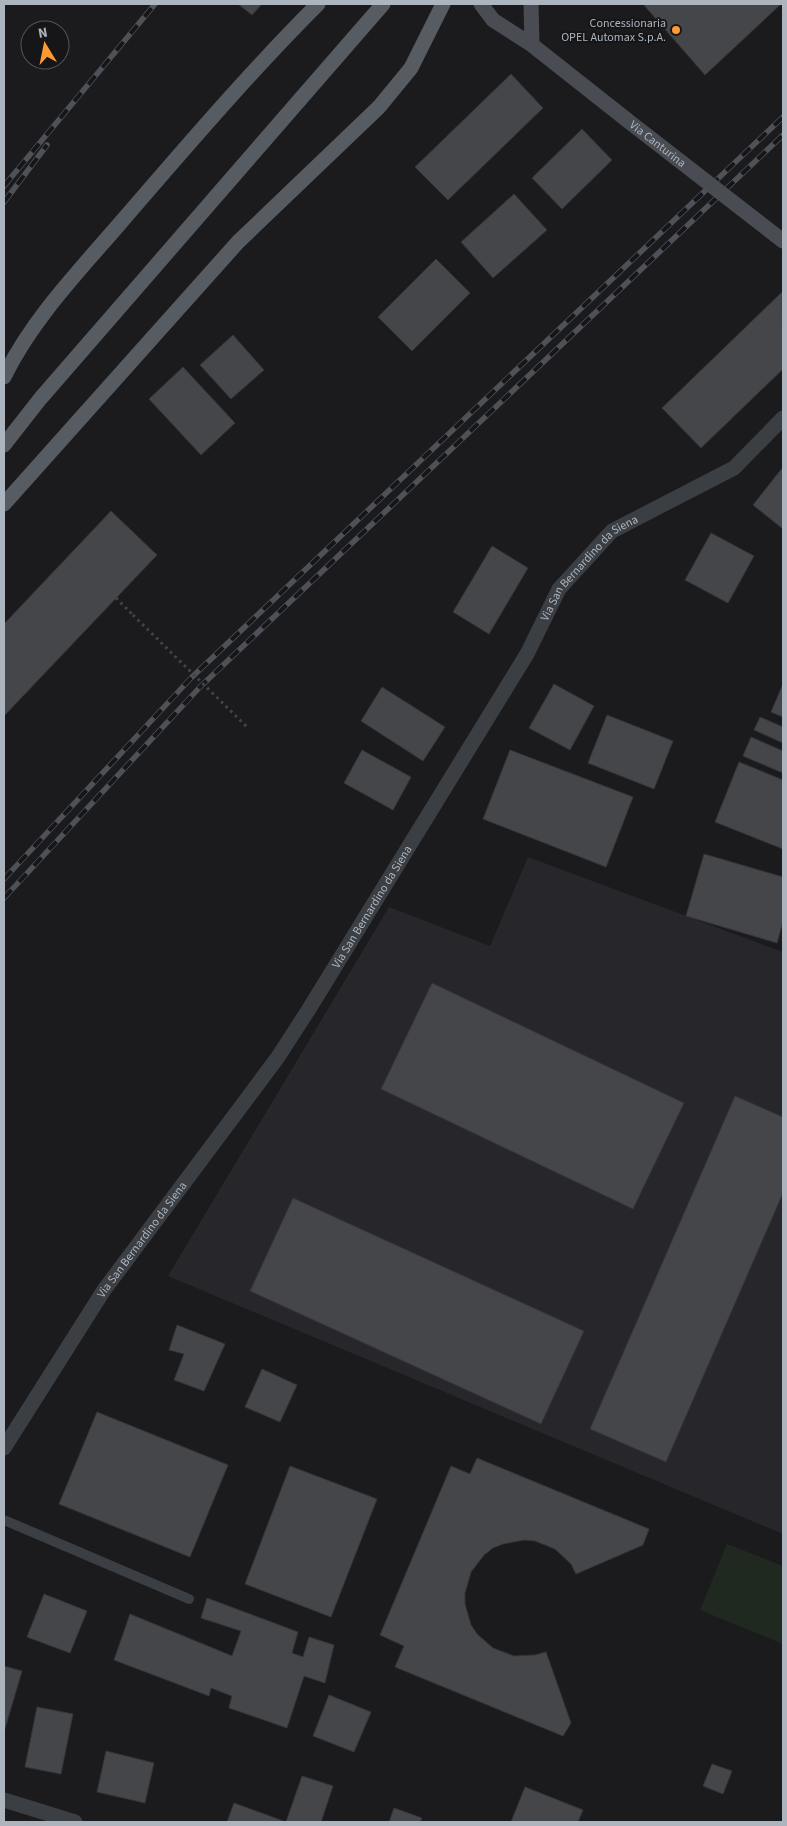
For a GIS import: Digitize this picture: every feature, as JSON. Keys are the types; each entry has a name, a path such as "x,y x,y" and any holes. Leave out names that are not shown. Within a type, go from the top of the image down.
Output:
{"main road":[{"path":"4,377 38,322 74,277 269,54 318,4"},
{"path":"4,445 52,384 384,4"},
{"path":"4,504 238,242 379,107 412,68 443,4"},
{"name":"Via Canturina","path":"481,4 493,20 532,45 783,241"},
{"path":"531,4 532,45"}],"street":[{"name":"Via San Bernardino da Siena","path":"4,1448 104,1290 278,1057 304,1017 527,654 559,589 612,531 734,468 783,418"},
{"path":"4,1800 75,1822"}],"lane":[{"path":"4,1520 189,1599"}],"path":[{"path":"116,598 248,728"}],"shaded area":[{"path":"528,857 783,952 783,1534 168,1276 389,907 490,946"},
{"path":"727,1544 783,1566 783,1644 700,1610"}],"building":[{"path":"238,4 262,4 252,15"},
{"path":"643,4 781,4 705,75"},
{"path":"511,74 543,108 448,200 415,167"},
{"path":"582,129 612,160 562,209 532,178"},
{"path":"514,194 547,230 493,278 461,242"},
{"path":"436,259 470,293 412,351 378,317"},
{"path":"782,292 783,369 701,448 662,408"},
{"path":"233,335 264,370 231,399 200,365"},
{"path":"183,367 235,423 201,455 149,399"},
{"path":"783,467 783,529 753,505"},
{"path":"111,511 157,555 4,716 4,624"},
{"path":"711,533 754,556 728,603 685,580"},
{"path":"492,546 528,568 489,634 453,612"},
{"path":"554,684 594,706 570,750 529,728"},
{"path":"783,684 783,717 771,712"},
{"path":"382,687 445,727 423,761 361,721"},
{"path":"607,715 673,741 654,789 588,763"},
{"path":"760,717 783,727 783,743 754,730"},
{"path":"751,737 783,751 783,773 743,756"},
{"path":"362,750 411,777 393,810 344,783"},
{"path":"510,750 633,797 606,867 483,819"},
{"path":"739,762 783,780 783,849 715,822"},
{"path":"704,854 783,877 783,921 777,943 686,916"},
{"path":"432,983 684,1103 633,1209 381,1089"},
{"path":"735,1096 783,1117 783,1193 666,1462 590,1429"},
{"path":"293,1198 584,1331 541,1424 250,1291"},
{"path":"177,1325 225,1344 204,1391 174,1380 184,1354 169,1350"},
{"path":"262,1369 297,1385 280,1422 245,1407"},
{"path":"97,1412 228,1465 190,1557 59,1504"},
{"path":"477,1458 649,1529 643,1545 576,1574 571,1564 555,1549 535,1541 524,1540 493,1548 484,1555 471,1572 465,1593 465,1604 471,1625 477,1634 493,1648 514,1656 535,1655 546,1652 571,1723 563,1736 395,1667 404,1646 380,1635 451,1466 470,1474"},
{"path":"290,1466 377,1499 331,1617 245,1584"},
{"path":"44,1594 87,1611 70,1653 27,1637"},
{"path":"207,1598 298,1632 292,1653 303,1657 309,1637 334,1645 325,1683 304,1676 287,1728 229,1708 232,1696 211,1688 209,1696 114,1660 130,1614 232,1656 241,1631 201,1618"},
{"path":"4,1666 22,1671 4,1732"},
{"path":"329,1695 371,1712 354,1752 313,1736"},
{"path":"37,1707 73,1714 61,1774 25,1767"},
{"path":"106,1751 154,1763 145,1803 97,1792"},
{"path":"712,1764 732,1771 723,1794 703,1786"},
{"path":"302,1776 333,1786 321,1822 286,1822"},
{"path":"525,1787 583,1810 578,1822 511,1822"},
{"path":"234,1803 286,1822 227,1822"},
{"path":"394,1808 422,1818 420,1822 389,1822"}],"railway":[{"path":"4,186 155,4"},
{"path":"4,879 191,678 783,117"},
{"path":"4,898 200,687 783,135"},
{"path":"4,202 47,145"}],"place":[{"name":"Concessionaria OPEL Automax S.p.A.","path":"676,30"}]}
